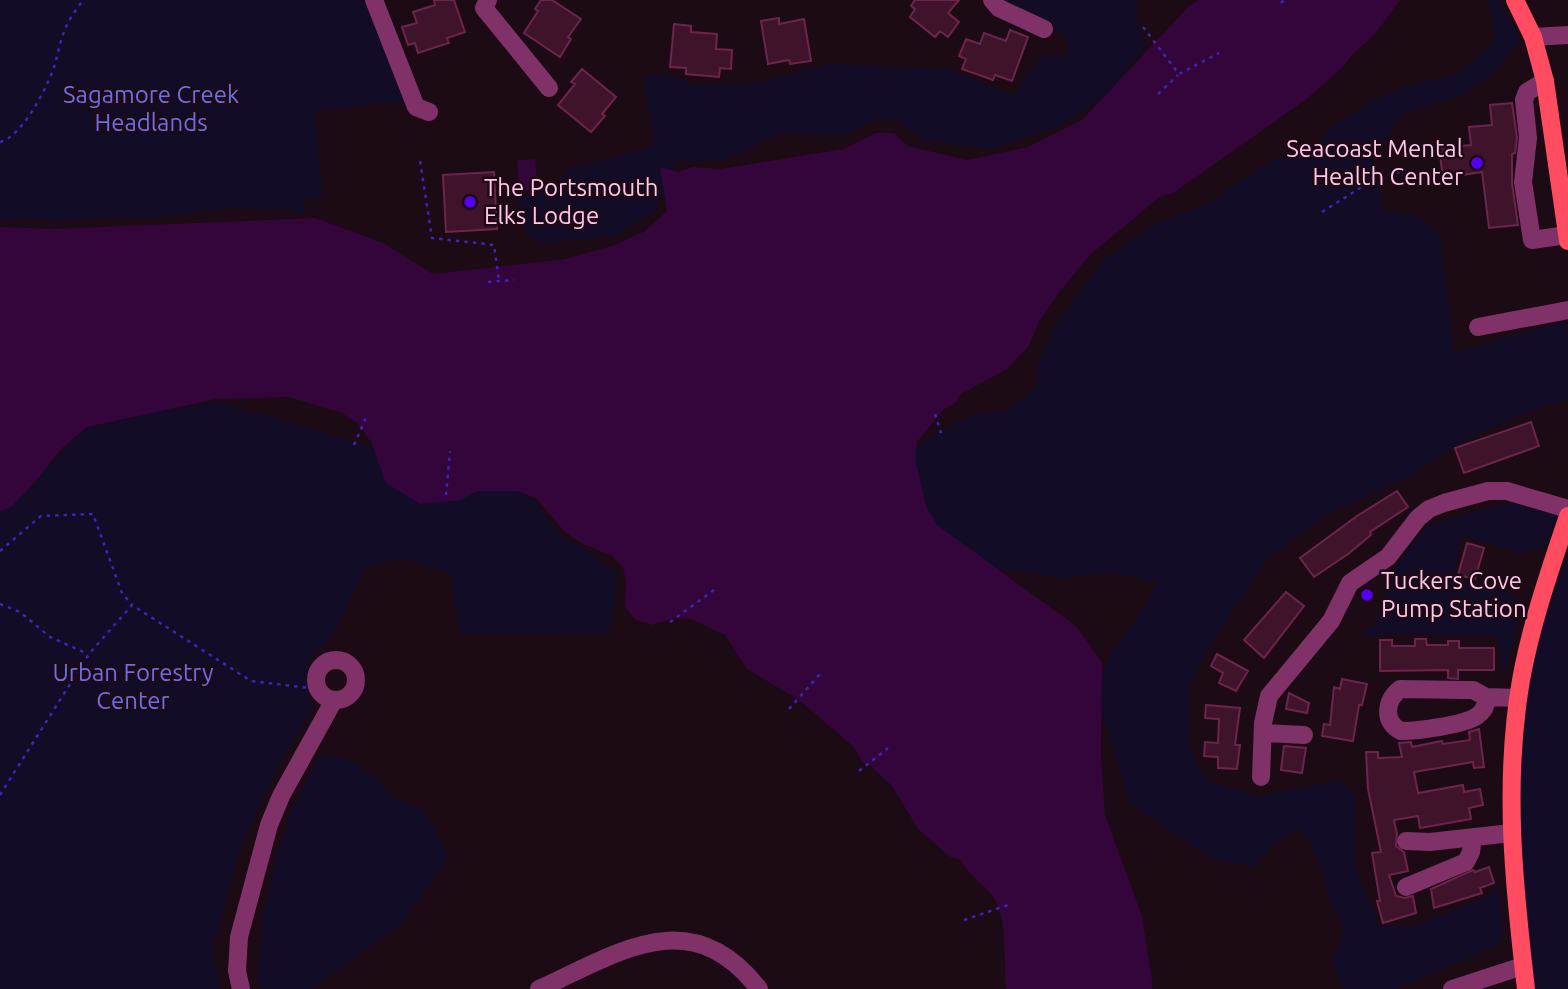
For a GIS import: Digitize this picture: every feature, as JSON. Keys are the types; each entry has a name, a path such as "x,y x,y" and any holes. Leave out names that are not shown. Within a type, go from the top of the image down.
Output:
{"main road":[{"path":"1515,0 1534,37 1545,81 1568,241"},
{"path":"1526,989 1511,833 1512,752 1518,698 1533,627 1568,516"}],"street":[{"path":"374,0 416,107 429,112"},
{"path":"488,0 484,8 549,88"},
{"path":"992,0 999,8 1044,29"},
{"path":"1534,37 1568,35"},
{"path":"1545,81 1527,92 1524,100 1528,138 1523,182 1532,240 1567,235"},
{"path":"1478,327 1568,310"},
{"path":"1261,777 1263,733 1269,696 1331,621 1350,583 1388,557 1406,530 1429,509 1488,491 1507,491 1568,509"},
{"path":"336,660 348,664 356,675 355,688 346,697 334,700 322,695 316,676 323,664 336,660"},
{"path":"1486,697 1487,703 1482,712 1470,720 1401,731 1388,719 1390,699 1400,689 1473,691 1486,697 1518,698"},
{"path":"241,989 237,971 239,937 269,825 281,796 334,700"},
{"path":"1263,733 1304,735"},
{"path":"1406,841 1430,842 1511,833"},
{"path":"1406,887 1466,862 1471,852 1473,837"},
{"path":"539,989 631,947 657,940 695,943 727,957 759,989"},
{"path":"1452,989 1524,967"}],"path":[{"path":"0,142 7,140 23,125 42,93 68,23 83,0"},
{"path":"1143,27 1179,74"},
{"path":"1158,94 1179,74 1219,53"},
{"path":"420,161 432,238 494,245 499,281"},
{"path":"1322,212 1371,181 1406,170"},
{"path":"488,282 514,280"},
{"path":"935,414 941,433"},
{"path":"354,445 367,415"},
{"path":"446,495 450,452"},
{"path":"0,551 41,516 93,513 122,593 132,605 251,681 318,689"},
{"path":"670,622 714,590"},
{"path":"0,604 20,612 50,637 89,654"},
{"path":"0,795 89,654 132,605"},
{"path":"789,709 820,674"},
{"path":"859,771 888,748"},
{"path":"964,920 1009,905"}],"green space":[{"name":"Sagamore Creek Headlands","path":"0,0 371,0 405,100 315,112 323,197 304,199 304,214 289,210 225,208 155,218 0,221"},
{"path":"1000,0 1137,0 1137,24 1146,46 1104,97 1061,126 991,149 923,141 901,121 875,120 844,135 782,133 726,160 674,162 655,211 613,237 543,243 526,235 517,195 551,194 567,169 655,147 643,79 660,73 694,84 760,82 829,64 948,69 1015,95 1041,57 1068,56 1065,36 1038,18"},
{"path":"1485,0 1499,0 1515,28 1519,41 1491,75 1458,97 1403,113 1373,160 1382,209 1417,216 1440,235 1454,354 1565,320 1568,341 1568,400 1546,405 1470,437 1412,475 1320,519 1267,559 1208,649 1188,688 1188,744 1206,781 1260,796 1339,781 1353,794 1356,804 1355,867 1379,926 1412,927 1485,898 1499,886 1503,938 1492,948 1395,989 1346,989 1337,974 1334,962 1344,934 1311,842 1297,828 1275,844 1254,867 1211,858 1129,802 1097,696 1109,655 1133,624 1157,583 1116,573 1060,578 999,569 939,539 908,467 922,441 974,414 1009,409 1035,389 1039,361 1061,317 1106,258 1152,227 1211,201 1271,160 1309,152 1332,127 1370,102 1404,87 1459,73 1494,42 1492,11"},
{"name":"Urban Forestry Center","path":"216,401 511,488 534,500 560,534 618,572 609,633 460,634 450,573 400,558 365,568 336,631 307,664 313,707 282,758 242,843 212,950 221,989 0,989 0,511 29,477 54,462 86,428 114,423 137,411 179,409"},
{"path":"1518,500 1558,512 1545,548 1522,553 1462,536 1453,580 1498,585 1523,602 1504,676 1496,635 1401,634 1360,637 1376,620 1397,564 1426,526"},
{"path":"1568,550 1568,989 1532,989 1522,891 1519,796 1521,722 1541,631"},
{"path":"325,754 350,760 378,780 390,797 424,809 449,857 401,924 312,989 261,989 258,957 265,908 277,858 297,800 317,759"}],"shaded area":[{"path":"1199,0 1400,0 1375,34 1304,101 1172,194 1162,195 1090,255 1040,320 1028,347 1007,369 961,394 955,403 943,410 917,442 915,459 926,506 937,525 1076,626 1102,662 1101,756 1105,815 1142,916 1152,989 1006,989 1002,921 993,896 961,860 950,857 918,829 892,786 872,767 862,762 854,747 799,700 747,669 725,635 691,619 675,618 652,625 636,620 625,607 626,581 623,568 612,556 583,544 564,531 536,498 517,491 477,491 461,500 420,504 386,483 371,442 357,423 340,412 288,397 216,399 87,427 62,448 11,507 0,512 0,227 54,229 315,218 383,243 433,274 565,259 612,246 645,231 667,211 660,167 678,172 693,167 720,169 844,149 875,133 894,133 908,146 967,160 1028,147 1082,120 1190,5"},
{"path":"535,159 538,189 520,191 517,160"}],"building":[{"path":"434,0 454,0 465,32 447,38 449,43 418,53 415,43 408,45 402,27 417,23 413,12 435,5"},
{"path":"541,0 552,0 581,19 568,37 571,39 560,57 524,33 538,11 535,9"},
{"path":"915,0 959,0 948,13 959,22 948,37 940,31 935,37 910,17 915,9 911,6"},
{"path":"779,18 779,24 804,19 811,61 790,64 789,60 768,64 761,21"},
{"path":"674,24 691,26 691,32 717,34 716,49 732,50 731,69 720,68 719,77 686,74 686,68 670,67"},
{"path":"1010,30 1028,37 1012,81 995,75 993,80 962,69 966,59 959,56 966,39 980,44 984,33 1006,41"},
{"path":"582,69 616,97 591,132 558,105 575,84 571,82"},
{"name":"Seacoast Mental Health Center","path":"1512,103 1517,138 1515,153 1512,154 1512,183 1518,225 1489,228 1482,172 1443,178 1439,148 1471,145 1469,127 1492,125 1490,105"},
{"name":"The Portsmouth Elks Lodge","path":"494,172 497,229 446,232 443,175"},
{"path":"1531,422 1539,446 1464,473 1455,448"},
{"path":"1397,491 1408,507 1370,532 1371,535 1348,554 1314,577 1300,558 1357,516"},
{"path":"1467,543 1484,548 1475,579 1458,575"},
{"path":"1286,592 1304,606 1264,658 1244,640"},
{"path":"1415,639 1426,639 1427,645 1448,645 1448,641 1459,641 1459,648 1494,648 1494,670 1458,670 1458,679 1448,678 1448,670 1380,671 1380,640 1392,640 1392,646 1415,646"},
{"path":"1217,654 1248,671 1236,691 1219,683 1223,673 1211,666"},
{"path":"1342,679 1367,684 1362,705 1359,705 1353,741 1322,736 1324,724 1330,725 1334,687 1340,689"},
{"path":"1289,693 1309,703 1307,713 1286,709"},
{"path":"1206,705 1240,708 1235,745 1240,745 1237,769 1218,768 1218,757 1204,756 1205,742 1218,743 1219,719 1205,718"},
{"path":"1479,729 1484,767 1474,768 1473,762 1414,772 1418,793 1463,785 1464,792 1480,789 1483,805 1469,808 1471,819 1420,828 1418,816 1394,820 1396,846 1404,852 1408,871 1389,875 1396,896 1413,896 1416,913 1383,923 1377,901 1380,901 1372,853 1381,852 1368,789 1366,752 1378,752 1378,758 1402,757 1399,743 1411,742 1412,747 1442,741 1443,744 1470,740 1469,732"},
{"path":"1284,746 1306,748 1302,773 1281,770"},
{"path":"1489,867 1494,883 1480,888 1482,893 1434,908 1431,889 1473,870 1475,872"}],"place":[{"name":"Seacoast Mental Health Center","path":"1477,163"},
{"name":"The Portsmouth Elks Lodge","path":"470,202"},
{"name":"Tuckers Cove Pump Station","path":"1367,595"}]}
